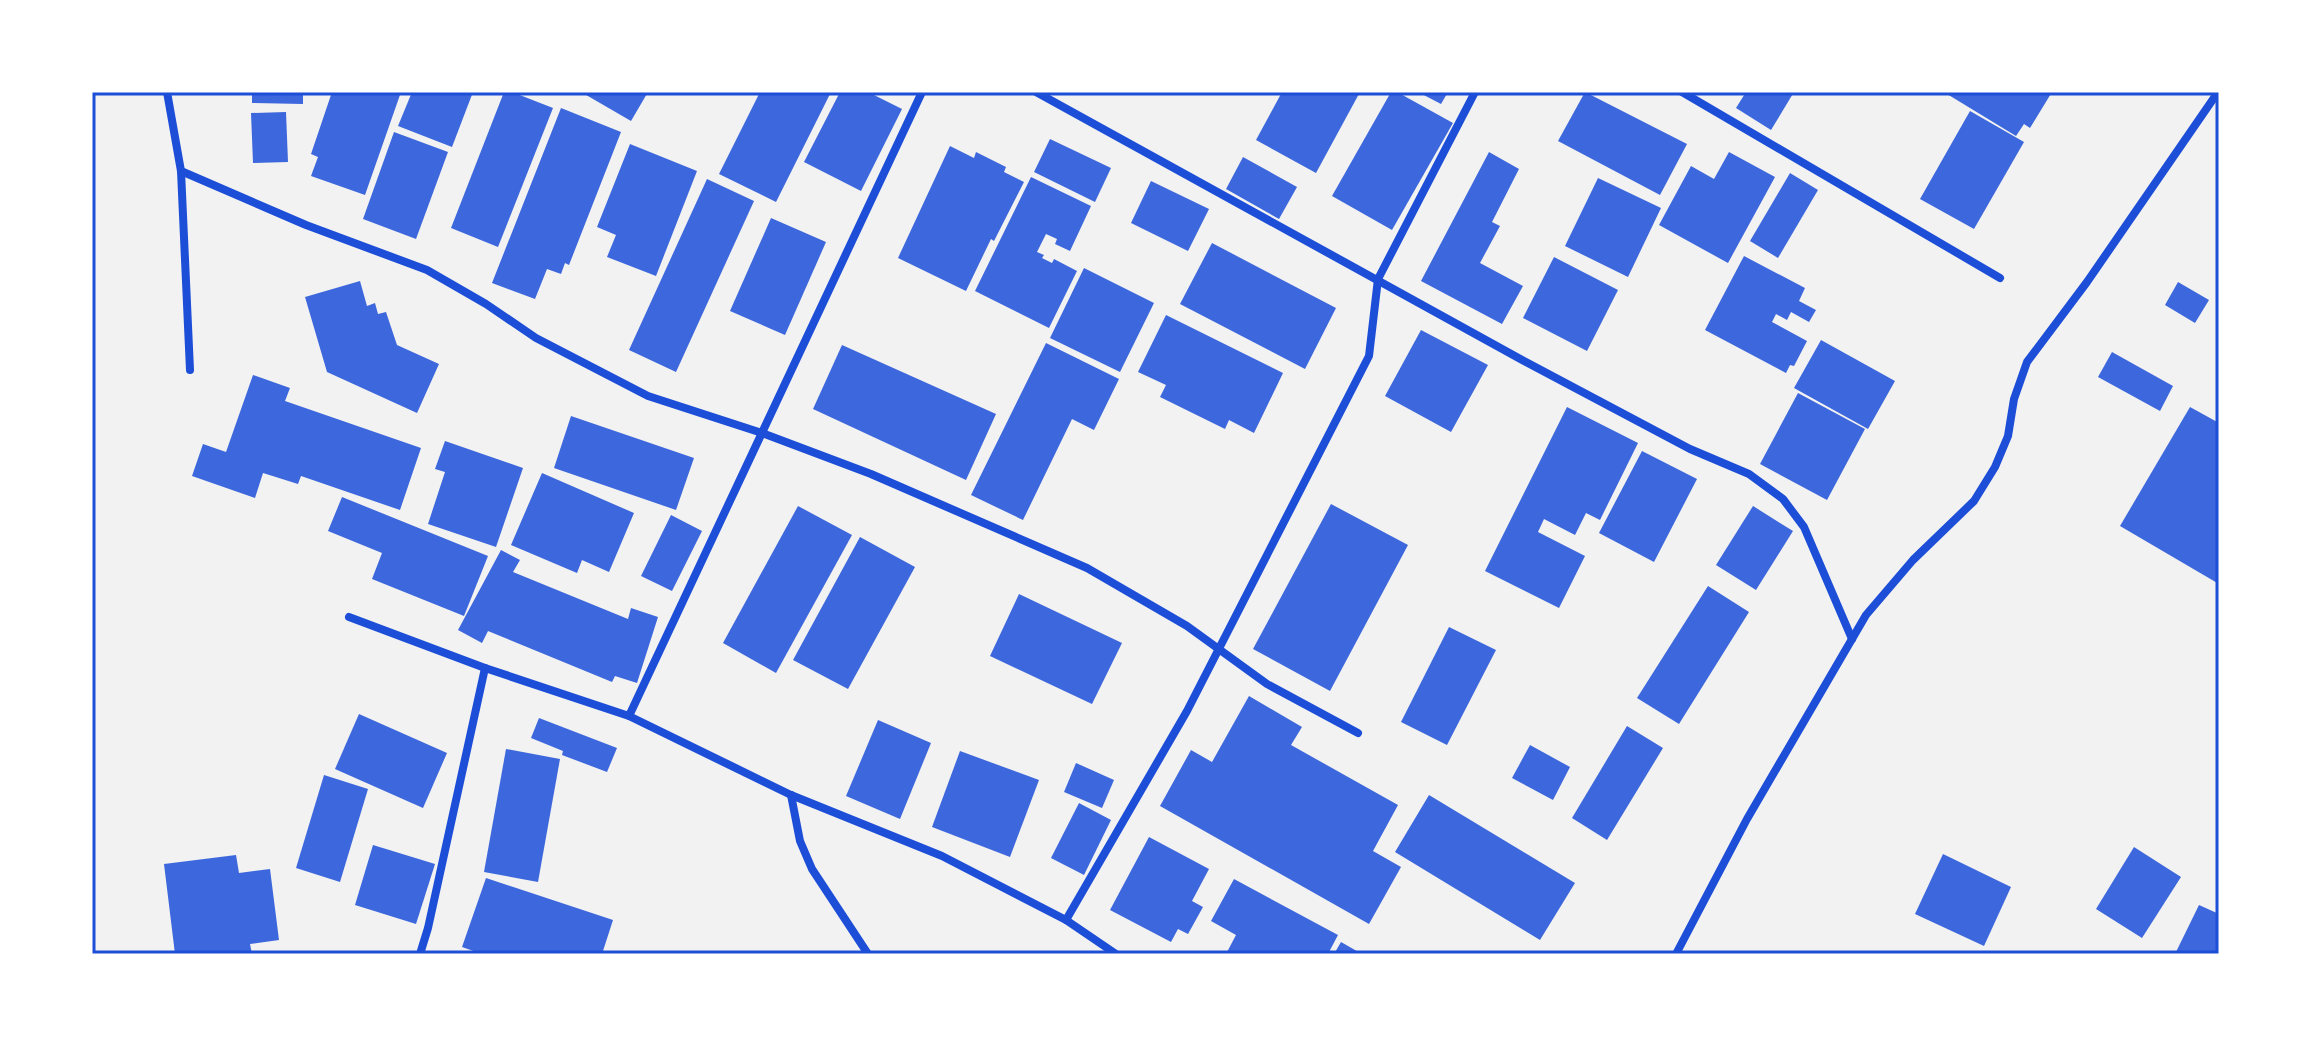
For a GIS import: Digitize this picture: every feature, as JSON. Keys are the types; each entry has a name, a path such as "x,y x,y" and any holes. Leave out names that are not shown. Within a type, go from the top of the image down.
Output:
{"street":[{"path":"167,92 181,171 190,370"},
{"path":"629,716 922,92"},
{"path":"1036,92 1676,442 1749,474 1783,499 1804,527 1852,639"},
{"path":"1066,920 1187,711 1369,356 1378,279 1475,92"},
{"path":"1682,92 2000,278"},
{"path":"1676,954 1747,819 1866,615 1913,560 1974,501 1995,467 2008,436 2014,399 2027,362 2087,282 2218,92"},
{"path":"181,171 306,225 427,270 536,338 648,396 762,433 871,474 1087,568 1187,626 1267,684 1358,733"},
{"path":"349,617 485,668 629,716 791,795 942,856 1066,920 1116,954"},
{"path":"420,954 485,668"},
{"path":"791,795 800,841 812,869 868,954"}],"building":[{"path":"252,92 303,92 303,104 252,103"},
{"path":"332,92 401,92 365,195 311,176 318,157 311,154"},
{"path":"412,92 473,92 452,147 398,126"},
{"path":"504,92 512,92 553,108 498,247 451,228"},
{"path":"581,92 648,92 631,121"},
{"path":"760,92 831,92 776,202 719,174"},
{"path":"840,92 868,92 902,109 861,191 804,162"},
{"path":"1282,92 1360,92 1316,173 1256,140"},
{"path":"1391,92 1397,92 1453,123 1392,230 1332,196"},
{"path":"1418,92 1448,92 1441,104"},
{"path":"1585,92 1687,144 1660,195 1558,141"},
{"path":"1746,92 1794,92 1771,130 1736,108"},
{"path":"2052,92 2030,128 2024,124 2016,136 1947,94"},
{"path":"561,108 621,132 569,265 565,263 561,274 547,269 535,299 492,283"},
{"path":"1970,111 2024,142 1974,229 1920,199"},
{"path":"286,112 288,162 253,163 251,113"},
{"path":"394,132 448,152 416,239 363,219"},
{"path":"1050,139 1111,168 1095,202 1034,172"},
{"path":"630,144 697,171 656,276 607,257 616,235 597,227"},
{"path":"950,146 974,158 976,152 1006,167 1004,172 1024,182 966,291 898,258"},
{"path":"1489,152 1519,169 1492,222 1500,226 1480,263 1523,286 1502,324 1421,281"},
{"path":"1729,152 1775,177 1728,263 1659,225 1691,166 1714,179"},
{"path":"1243,157 1297,187 1279,219 1226,189"},
{"path":"1790,173 1818,190 1778,258 1750,241"},
{"path":"1031,177 1091,206 1070,251 1055,244 1057,239 1046,234 1037,252 1052,263 1054,259 1077,271 1049,328 975,291"},
{"path":"1598,178 1661,208 1628,277 1565,246"},
{"path":"707,179 754,201 676,372 629,350"},
{"path":"1151,181 1209,209 1188,251 1131,223"},
{"path":"771,218 826,242 785,335 730,311"},
{"path":"1212,243 1336,308 1305,369 1180,304"},
{"path":"1744,256 1805,288 1799,301 1816,310 1809,322 1791,312 1787,320 1776,314 1772,322 1807,341 1794,366 1790,365 1786,373 1705,330"},
{"path":"1554,257 1618,290 1587,351 1523,318"},
{"path":"1084,268 1154,303 1120,372 1050,338"},
{"path":"360,281 367,306 375,303 378,314 386,312 397,345 439,364 417,413 327,372 305,297"},
{"path":"2178,282 2209,300 2195,323 2165,305"},
{"path":"1166,315 1283,373 1254,433 1229,420 1225,429 1160,397 1166,385 1138,372"},
{"path":"1421,330 1488,365 1451,432 1385,396"},
{"path":"1821,340 1895,381 1868,429 1794,388"},
{"path":"1046,343 1119,379 1094,430 1072,419 1023,520 971,495"},
{"path":"842,345 996,414 966,480 813,409"},
{"path":"2112,352 2173,386 2160,411 2098,377"},
{"path":"253,375 290,388 285,401 421,448 400,510 301,476 298,484 263,473 255,498 192,476 203,444 226,452"},
{"path":"1798,393 1865,429 1827,500 1760,464"},
{"path":"1567,407 1638,443 1600,520 1586,513 1575,535 1544,519 1538,532 1585,556 1559,608 1485,571"},
{"path":"2190,407 2219,423 2219,584 2120,526"},
{"path":"571,416 694,458 676,510 554,468"},
{"path":"445,441 523,468 496,547 428,524 445,472 435,469"},
{"path":"1642,451 1697,479 1654,562 1599,533"},
{"path":"542,473 634,513 609,572 582,560 577,573 511,545"},
{"path":"342,497 488,556 464,616 372,579 382,553 328,531"},
{"path":"1331,504 1408,545 1330,691 1253,649"},
{"path":"798,506 852,535 776,673 723,643"},
{"path":"1753,506 1793,531 1756,590 1716,565"},
{"path":"671,515 702,531 672,591 641,576"},
{"path":"860,537 915,567 848,689 793,660"},
{"path":"501,550 520,560 513,572 628,619 631,608 658,617 637,683 615,676 612,682 488,631 482,643 458,630"},
{"path":"1708,586 1749,612 1679,724 1637,698"},
{"path":"1019,594 1122,643 1092,704 990,656"},
{"path":"1449,627 1496,650 1447,745 1401,722"},
{"path":"1249,696 1302,727 1291,745 1398,805 1373,851 1401,867 1369,924 1160,806 1191,750 1212,762"},
{"path":"359,714 447,753 423,808 335,769"},
{"path":"539,718 617,748 607,772 562,755 563,751 531,738"},
{"path":"878,720 931,743 900,819 846,796"},
{"path":"1627,726 1663,748 1607,840 1572,818"},
{"path":"1530,745 1570,767 1553,800 1512,778"},
{"path":"506,749 560,759 538,882 484,872"},
{"path":"960,751 1039,780 1010,857 932,827"},
{"path":"1076,763 1114,780 1102,808 1064,792"},
{"path":"324,775 368,789 340,882 296,868"},
{"path":"1429,795 1575,883 1540,940 1395,852"},
{"path":"1079,803 1111,820 1084,875 1051,858"},
{"path":"1149,837 1209,869 1192,901 1203,907 1188,934 1178,929 1171,942 1110,910"},
{"path":"373,845 435,864 416,924 355,905"},
{"path":"2134,847 2181,877 2142,938 2096,909"},
{"path":"1943,854 2011,887 1984,946 1915,914"},
{"path":"236,855 239,873 270,869 279,940 250,944 252,954 175,954 164,864"},
{"path":"486,878 613,920 602,954 482,954 462,947"},
{"path":"1234,879 1338,935 1328,954 1226,954 1236,935 1211,921"},
{"path":"2199,905 2219,914 2219,954 2175,954"},
{"path":"1341,942 1362,954 1334,954"}]}
